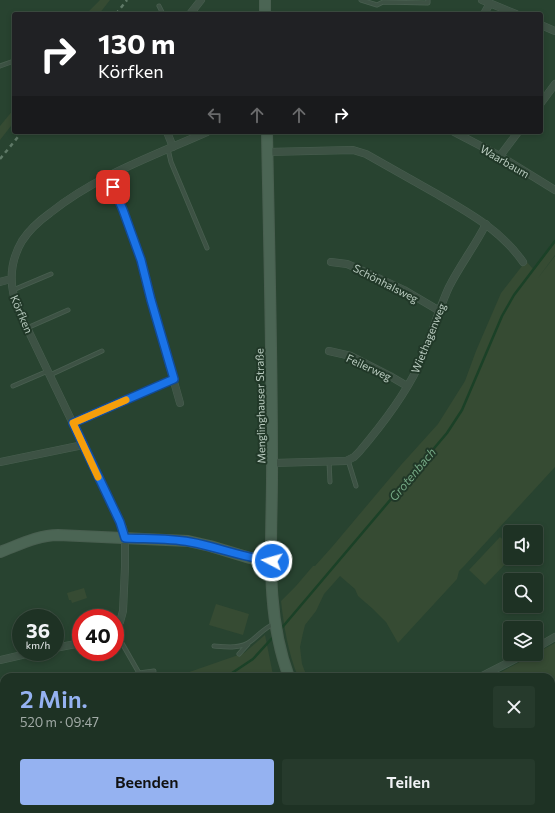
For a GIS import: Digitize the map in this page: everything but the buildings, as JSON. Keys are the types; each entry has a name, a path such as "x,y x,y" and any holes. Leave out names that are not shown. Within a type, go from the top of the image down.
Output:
{"street":[{"path":"192,12 201,0"},
{"path":"265,0 265,12"},
{"path":"482,0 511,12"},
{"path":"485,12 490,3"},
{"path":"543,26 555,31"},
{"path":"543,99 555,84"},
{"path":"167,134 170,148"},
{"name":"Körfken","path":"123,609 125,538 120,522 15,301 11,279 15,255 27,234 68,199 108,176 202,134"},
{"name":"Menglinghauser Straße","path":"267,134 272,463 272,594 278,642 288,673"},
{"name":"Waarbaum","path":"458,134 500,156 555,190"},
{"path":"500,156 516,134"},
{"path":"267,152 357,151 371,157 486,224 512,248 522,262"},
{"path":"108,176 136,244 180,403"},
{"name":"Wiethagenweg","path":"348,460 354,457 385,421 407,386 422,357 438,310 457,273 486,224"},
{"name":"Schönhalsweg","path":"331,262 347,264 359,269 404,290 438,310"},
{"path":"0,282 11,279"},
{"name":"Feilerweg","path":"329,352 351,356 407,386"},
{"path":"73,423 174,379"},
{"path":"0,462 83,445"},
{"path":"272,463 329,462 348,460"},
{"path":"0,552 53,535 188,541 250,558 272,561"},
{"path":"543,644 555,637"},
{"path":"0,660 12,657"},
{"path":"488,673 511,661"}],"lane":[{"path":"361,0 377,5 383,2 428,3 428,0"},
{"path":"159,6 162,12"},
{"path":"0,66 12,62"},
{"path":"170,148 171,162 207,248"},
{"path":"12,291 51,274"},
{"path":"27,328 68,310"},
{"path":"13,386 102,351"},
{"path":"348,460 356,486"},
{"path":"329,462 330,482"},
{"path":"239,654 266,627 275,625"},
{"path":"214,646 238,647 250,642"},
{"path":"124,646 139,673 154,671"}],"green space":[{"path":"100,0 110,0 101,12 88,12"},
{"path":"12,111 12,125 0,140 0,126"},
{"path":"555,243 555,255 538,278 555,256 555,467 459,571 457,579 398,643 386,622 358,596 355,589 340,576 324,594 316,611 305,625 300,647 302,664 305,673 297,673 287,639 281,601 332,547 401,465 438,424 465,381 501,293 526,261 534,270"},
{"path":"500,537 503,540 503,565 504,565 485,585 469,570"},
{"path":"84,588 87,598 72,603 71,600 69,600 67,593"},
{"path":"216,604 249,614 243,635 209,625"},
{"path":"265,635 273,673 186,673 244,653"},
{"path":"555,643 555,673 499,673 522,661 543,661 543,649"}],"waterway":[{"name":"Grotenbach","path":"280,630 447,433 462,410 502,316 514,295 555,241"},
{"name":"Grotenbach","path":"232,673 253,659 275,635"}],"railway":[{"path":"118,12 127,0"},
{"path":"0,159 20,134"}],"slow traffic":[{"path":"98,477 73,423 126,400"}],"route":[{"path":"113,187 136,244 174,379 73,423 123,528 125,538 188,541 257,560 272,561"}]}
